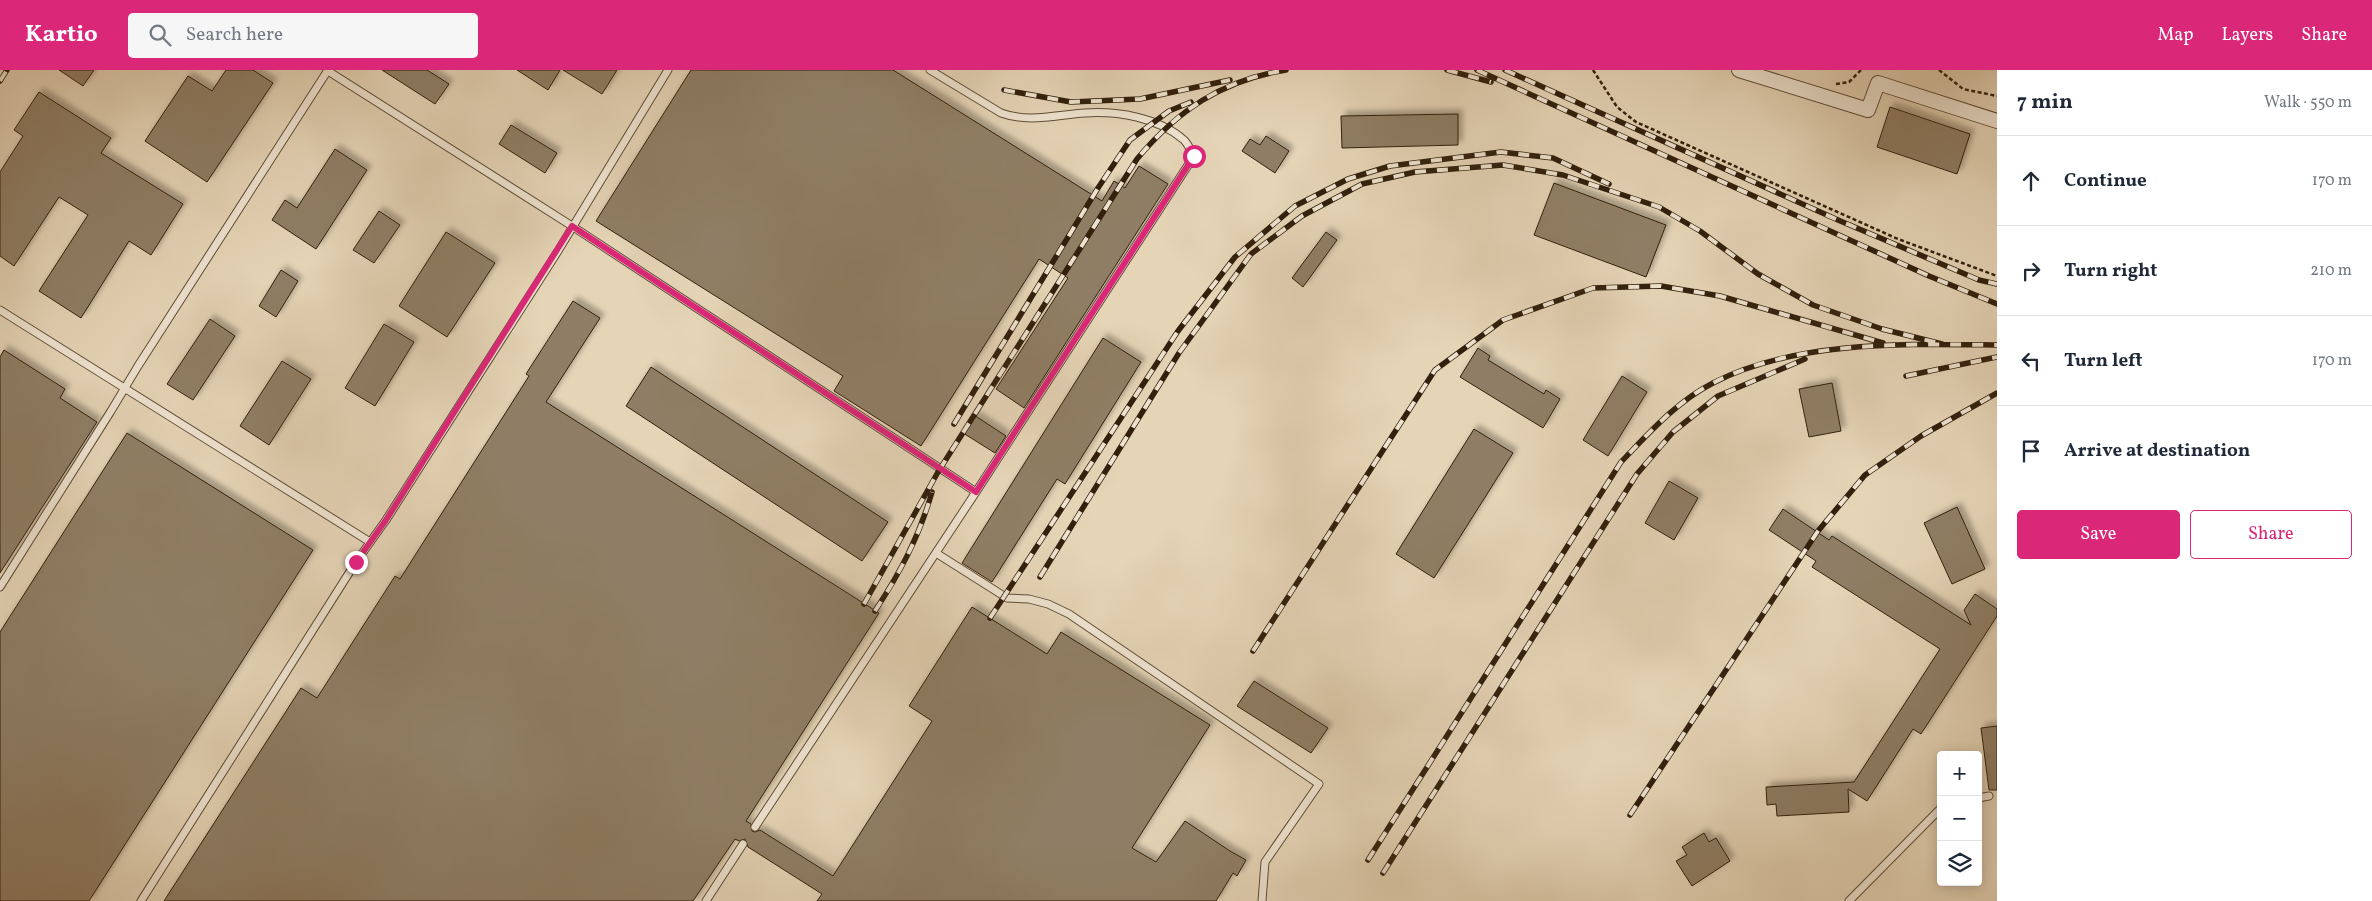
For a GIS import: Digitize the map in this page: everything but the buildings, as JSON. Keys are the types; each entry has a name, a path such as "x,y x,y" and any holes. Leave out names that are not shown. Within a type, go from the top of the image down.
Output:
{"street":[{"path":"1739,70 1868,110 1878,83 1997,121"}],"lane":[{"path":"0,587 328,70 572,226 976,492"},
{"path":"140,901 370,542 386,520 668,70"},
{"path":"755,827 976,492 1194,156 1184,140 1166,128 1130,116 1107,112 1045,118 1013,118 1001,113 930,70"},
{"path":"0,310 370,542"},
{"path":"936,553 1007,598 1029,599 1048,604 1069,614 1319,784 1265,862 1262,901"},
{"path":"1982,797 1990,796"},
{"path":"1849,901 1937,812"},
{"path":"706,901 743,844"}],"path":[{"path":"1593,70 1617,107 1636,122 1898,239 1997,276"},
{"path":"1939,70 1964,90 1997,96"}],"railway":[{"path":"0,81 7,70"},
{"path":"864,604 938,472 1137,159 1168,126 1203,100 1241,81 1286,70"},
{"path":"1447,70 1491,82"},
{"path":"1477,70 1929,276 1997,304"},
{"path":"1505,70 1838,220 1979,280 1997,284"},
{"path":"1004,90 1071,102 1140,99 1230,80"},
{"path":"954,424 1098,188 1130,140 1169,111 1191,102"},
{"path":"990,618 1178,331 1235,257 1295,206 1348,179 1390,166 1501,152 1553,158 1609,184"},
{"path":"1040,577 1179,353 1251,254 1302,216 1362,184 1415,172 1503,165 1563,175 1659,207 1700,231 1758,274 1813,305 1882,329 1942,344"},
{"path":"1253,651 1435,370 1503,320 1593,288 1661,286 1720,296 1883,343"},
{"path":"1368,860 1621,462 1653,429 1687,399 1713,383 1745,369 1815,352 1889,345 1997,345"},
{"path":"1906,376 1997,357"},
{"path":"1383,873 1637,474 1673,432 1718,396 1805,359"},
{"path":"1630,815 1818,531 1865,475 1921,436 1997,393"},
{"path":"875,611 908,553 932,492"}],"route":[{"path":"356,562 386,520 572,226 976,492 1194,156"}]}
